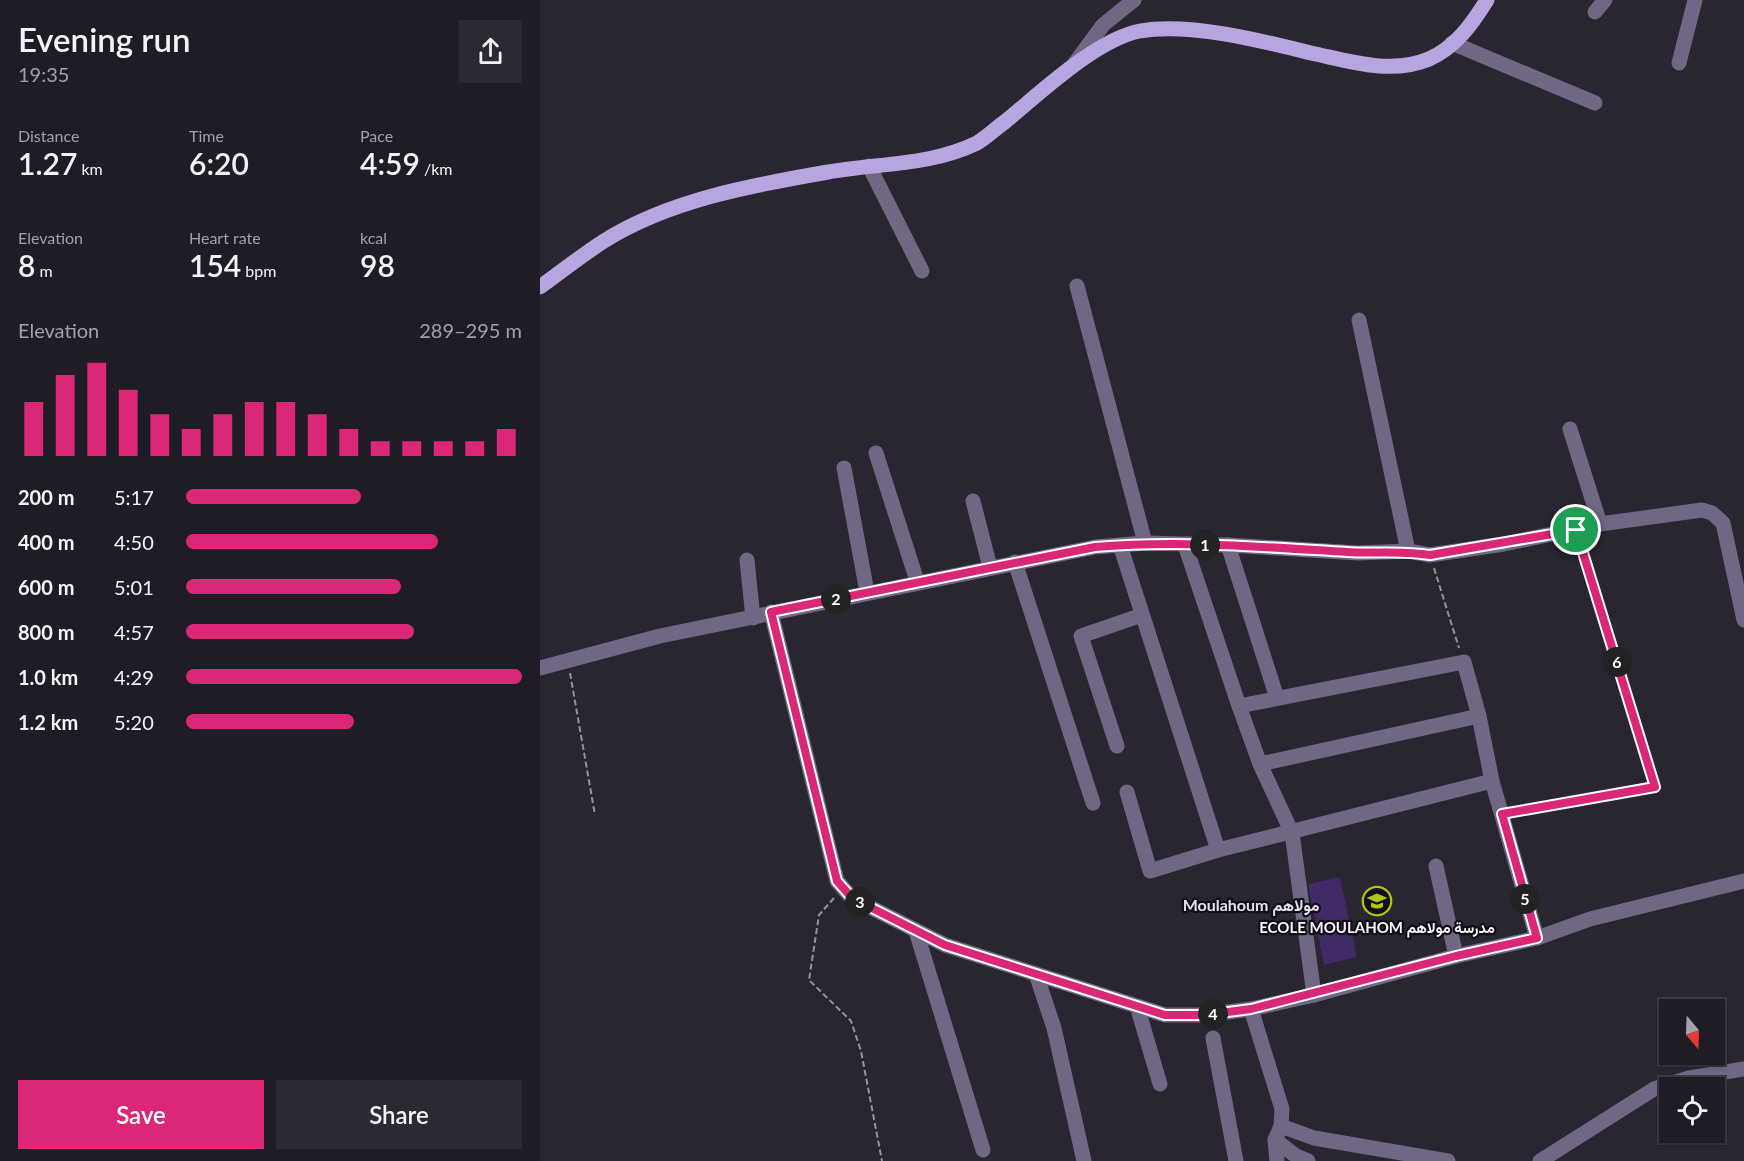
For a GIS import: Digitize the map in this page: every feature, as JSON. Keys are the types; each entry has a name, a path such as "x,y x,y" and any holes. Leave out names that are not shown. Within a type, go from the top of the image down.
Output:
{"main road":[{"path":"540,287 604,240 643,221 696,200 829,172 921,161 952,153 979,142 1068,71 1110,42 1139,31 1177,29 1265,42 1372,66 1402,66 1430,58 1463,36 1487,0"}],"street":[{"path":"1068,71 1103,25 1134,0"},
{"path":"1679,63 1695,0"},
{"path":"1452,43 1595,103"},
{"path":"869,166 922,272"},
{"path":"1077,286 1145,543"},
{"path":"1359,320 1408,551"},
{"path":"1570,429 1600,524"},
{"path":"876,453 917,581"},
{"path":"844,468 867,592"},
{"path":"973,501 990,567"},
{"path":"540,668 561,660 660,636 753,618 771,612 917,581 1120,545 1145,543 1228,545 1358,553 1408,551 1430,555 1600,524 1702,510 1716,515 1724,528 1744,620"},
{"path":"1120,545 1218,850"},
{"path":"1185,545 1260,764 1292,833 1314,995"},
{"path":"1228,545 1277,698"},
{"path":"747,560 753,618"},
{"path":"1015,562 1093,803"},
{"path":"771,612 837,881 852,898 945,945 1165,1015 1205,1015 1251,1009 1314,995 1456,956 1537,938 1590,919 1744,881"},
{"path":"1117,746 1081,636 1142,615"},
{"path":"1239,706 1464,662 1479,716 1492,781 1537,938"},
{"path":"1260,764 1479,716"},
{"path":"1128,796 1150,872 1218,850 1492,781"},
{"path":"1436,867 1456,956"},
{"path":"916,931 983,1150"},
{"path":"1035,974 1054,1028 1084,1161"},
{"path":"1137,1006 1161,1084"},
{"path":"1251,1009 1282,1109 1277,1161"},
{"path":"1213,1038 1236,1161"},
{"path":"1540,1161 1654,1089 1689,1078 1744,1069"},
{"path":"1278,1133 1296,1156 1308,1161"},
{"path":"1278,1133 1448,1161"}],"path":[{"path":"1502,814 1655,787 1576,530"},
{"path":"1430,555 1464,662"},
{"path":"561,660 570,674 595,815"},
{"path":"843,888 819,915 809,980 851,1021 861,1051 882,1161"}],"shaded area":[{"path":"1340,877 1357,957 1324,965 1308,884"}],"place":[{"name":"ECOLE MOULAHOM مدرسة مولاهم","path":"1377,901"}],"district":[{"name":"Moulahoum مولاهم","path":"1251,905"}],"route":[{"path":"1576,530 1655,787 1502,814 1537,938 1456,956 1314,995 1251,1009 1205,1015 1165,1015 945,945 852,898 837,881 771,612 1095,547 1145,543 1228,545 1358,553 1408,551 1430,555 1576,530"}]}
